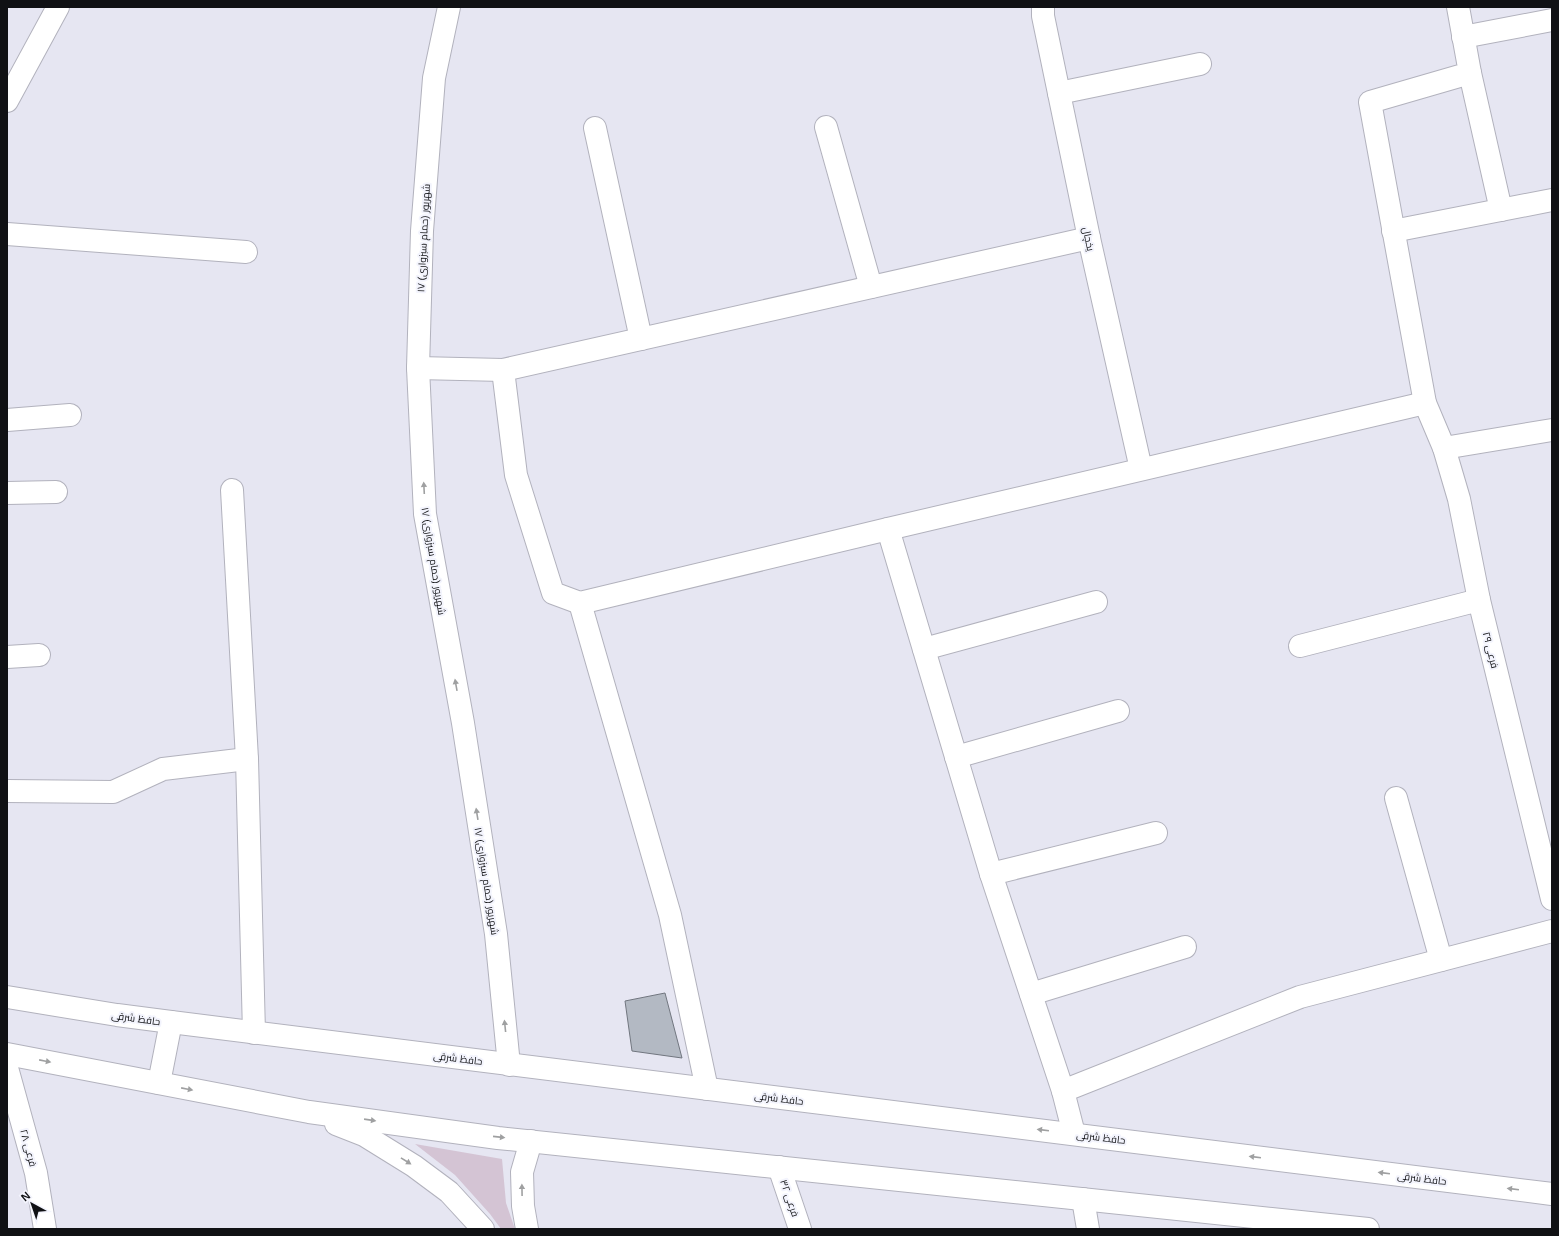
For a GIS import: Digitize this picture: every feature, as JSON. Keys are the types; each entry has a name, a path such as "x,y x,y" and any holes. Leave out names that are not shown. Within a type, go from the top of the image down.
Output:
{"street":[{"path":"7,101 58,7"},
{"name":"۱۷ شهریور (حمام سبزواری)","path":"449,7 434,78 422,231 418,368 425,514 463,723 496,934 509,1065"},
{"name":"یخچال","path":"1043,7 1043,16 1089,238 1142,469"},
{"path":"1458,7 1470,73 1501,210"},
{"path":"1463,37 1552,20"},
{"path":"1059,93 1200,64"},
{"name":"فرعی ۲۹","path":"1470,73 1370,102 1425,403 1444,448 1459,499 1479,600 1552,896"},
{"path":"826,127 870,287"},
{"path":"595,128 641,339"},
{"path":"1393,231 1552,200"},
{"path":"7,234 246,252"},
{"path":"418,368 503,370 1089,238"},
{"path":"503,370 516,475 553,593 580,603 888,528 1425,403"},
{"path":"7,420 70,415"},
{"path":"1444,448 1552,430"},
{"path":"232,490 247,760 254,1033"},
{"path":"7,493 56,492"},
{"path":"888,528 991,874 1063,1091 1074,1134"},
{"path":"1300,646 1479,600"},
{"path":"924,649 1096,602"},
{"path":"580,603 670,916 707,1089"},
{"path":"7,657 39,655"},
{"path":"956,756 1118,711"},
{"path":"7,791 113,792 163,769 247,760"},
{"path":"1396,798 1441,960"},
{"path":"991,874 1156,833"},
{"path":"1063,1091 1300,997 1552,931"},
{"path":"1031,994 1185,946"},
{"name":"حافظ شرقی","path":"7,998 117,1016 1552,1194"},
{"path":"159,1083 171,1022"},
{"path":"7,1054 309,1112 498,1138 1363,1229"},
{"name":"فرعی ۲۸","path":"7,1068 36,1173 45,1229"},
{"path":"309,1112 364,1135 414,1166 449,1192 483,1229"},
{"path":"527,1229 523,1206 522,1172 531,1141"},
{"name":"فرعی ۳۲","path":"779,1167 800,1229"},
{"path":"1083,1199 1088,1229"}],"shaded area":[{"path":"415,1144 502,1159 506,1203 515,1229 501,1229 490,1214 455,1175"}],"building":[{"path":"665,993 682,1058 632,1051 625,1001"}]}
